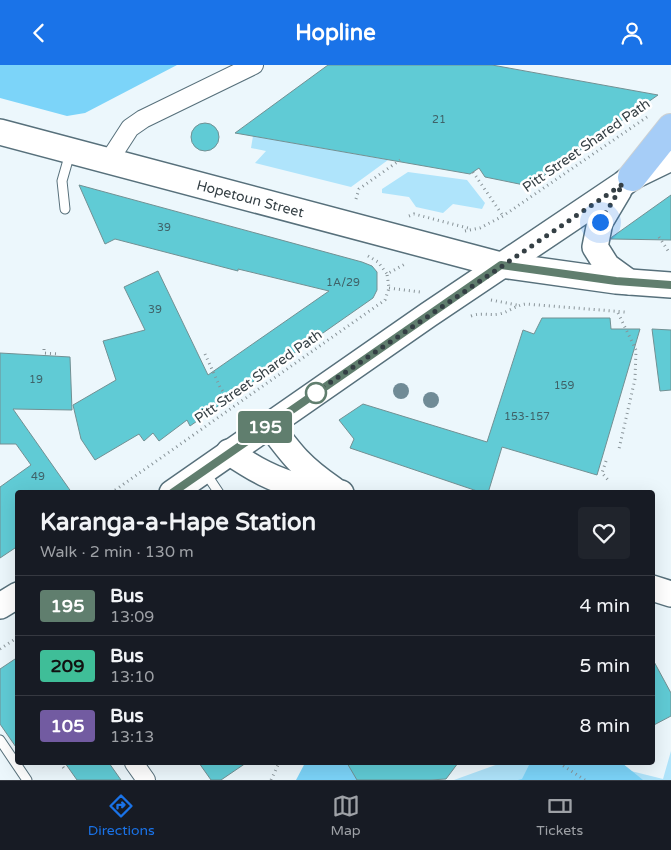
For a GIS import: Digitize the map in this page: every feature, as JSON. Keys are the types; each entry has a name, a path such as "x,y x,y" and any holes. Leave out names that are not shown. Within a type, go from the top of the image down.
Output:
{"highway":[{"path":"627,181 661,121"}],"main road":[{"name":"Hopetoun Street","path":"0,133 501,265 630,282 671,285"},
{"path":"176,490 501,265 627,181 671,145"},
{"path":"630,282 602,260 595,247 600,222 627,181 671,158"},
{"path":"270,424 294,459 309,472 336,490"},
{"path":"230,452 256,471 303,487 325,490"},
{"path":"655,589 671,594"},
{"path":"0,606 15,596"}],"street":[{"path":"108,162 130,128 143,119 254,65"},
{"path":"135,765 146,780"}],"lane":[{"path":"65,209 62,181 70,152"},
{"path":"203,470 217,490"},
{"path":"0,741 15,763"},
{"path":"17,765 27,780"}],"path":[{"name":"Pitt Street Shared Path","path":"460,233 469,228 480,228 503,216 661,121"},
{"path":"356,199 359,189 400,160"},
{"path":"473,172 503,216"},
{"path":"414,214 469,228"},
{"path":"659,237 669,252"},
{"path":"361,254 378,261 387,274 389,288 401,289"},
{"path":"387,274 399,268"},
{"name":"Pitt Street Shared Path","path":"114,490 385,300 389,288"},
{"path":"509,303 625,313"},
{"path":"466,317 481,312 498,314 517,305"},
{"path":"618,313 636,350 635,379 618,449"},
{"path":"44,349 44,353 58,354"},
{"path":"205,354 220,387 233,407"},
{"path":"606,461 602,473 608,480"},
{"path":"0,649 15,639"},
{"path":"62,765 66,771"},
{"path":"271,780 278,765"},
{"path":"562,765 585,780"}],"shaded area":[{"path":"0,65 177,65 85,113 67,116 0,98"},
{"path":"253,136 388,160 351,187 255,163 266,151 251,148"},
{"path":"408,172 467,180 485,203 482,209 453,204 443,213 416,207 409,197 382,193 382,189"},
{"path":"671,751 671,780 454,780 495,765 607,765 663,779"},
{"path":"304,765 392,765 397,780 296,780"},
{"path":"529,765 624,765 643,780 518,780 522,779"}],"building":[{"path":"328,65 492,65 658,95 529,186 485,177 479,168 470,174 235,133"},
{"path":"205,123 215,127 219,137 215,147 205,151 195,147 191,137 195,127"},
{"path":"79,185 362,262 372,266 377,272 377,290 373,298 190,426 187,420 159,441 153,433 144,441 139,434 95,460 81,439 73,405 116,380 103,341 145,330 124,287 158,271 208,375 329,291 238,269 238,271 115,239 105,244"},
{"path":"671,195 671,240 611,239 612,237"},
{"path":"542,318 610,318 611,329 640,329 597,475 502,447 489,490 474,490 350,448 354,439 339,420 363,404 487,442 523,330 534,334"},
{"path":"652,329 671,330 671,390 660,391"},
{"path":"0,353 70,357 72,410 13,409 70,490 15,490 15,548 0,558 0,487 31,465 16,444 0,444"},
{"path":"15,659 15,746 0,724 0,669"},
{"path":"655,664 671,693 671,716 655,724"},
{"path":"66,765 110,765 121,780 77,780"},
{"path":"200,765 243,765 221,780 211,780"},
{"path":"348,765 456,765 446,779 357,780"}],"bus line":[{"name":"195","path":"176,490 501,265 616,281 671,285"}],"route":[{"path":"316,393 312,395 623,184 600,222"}]}
